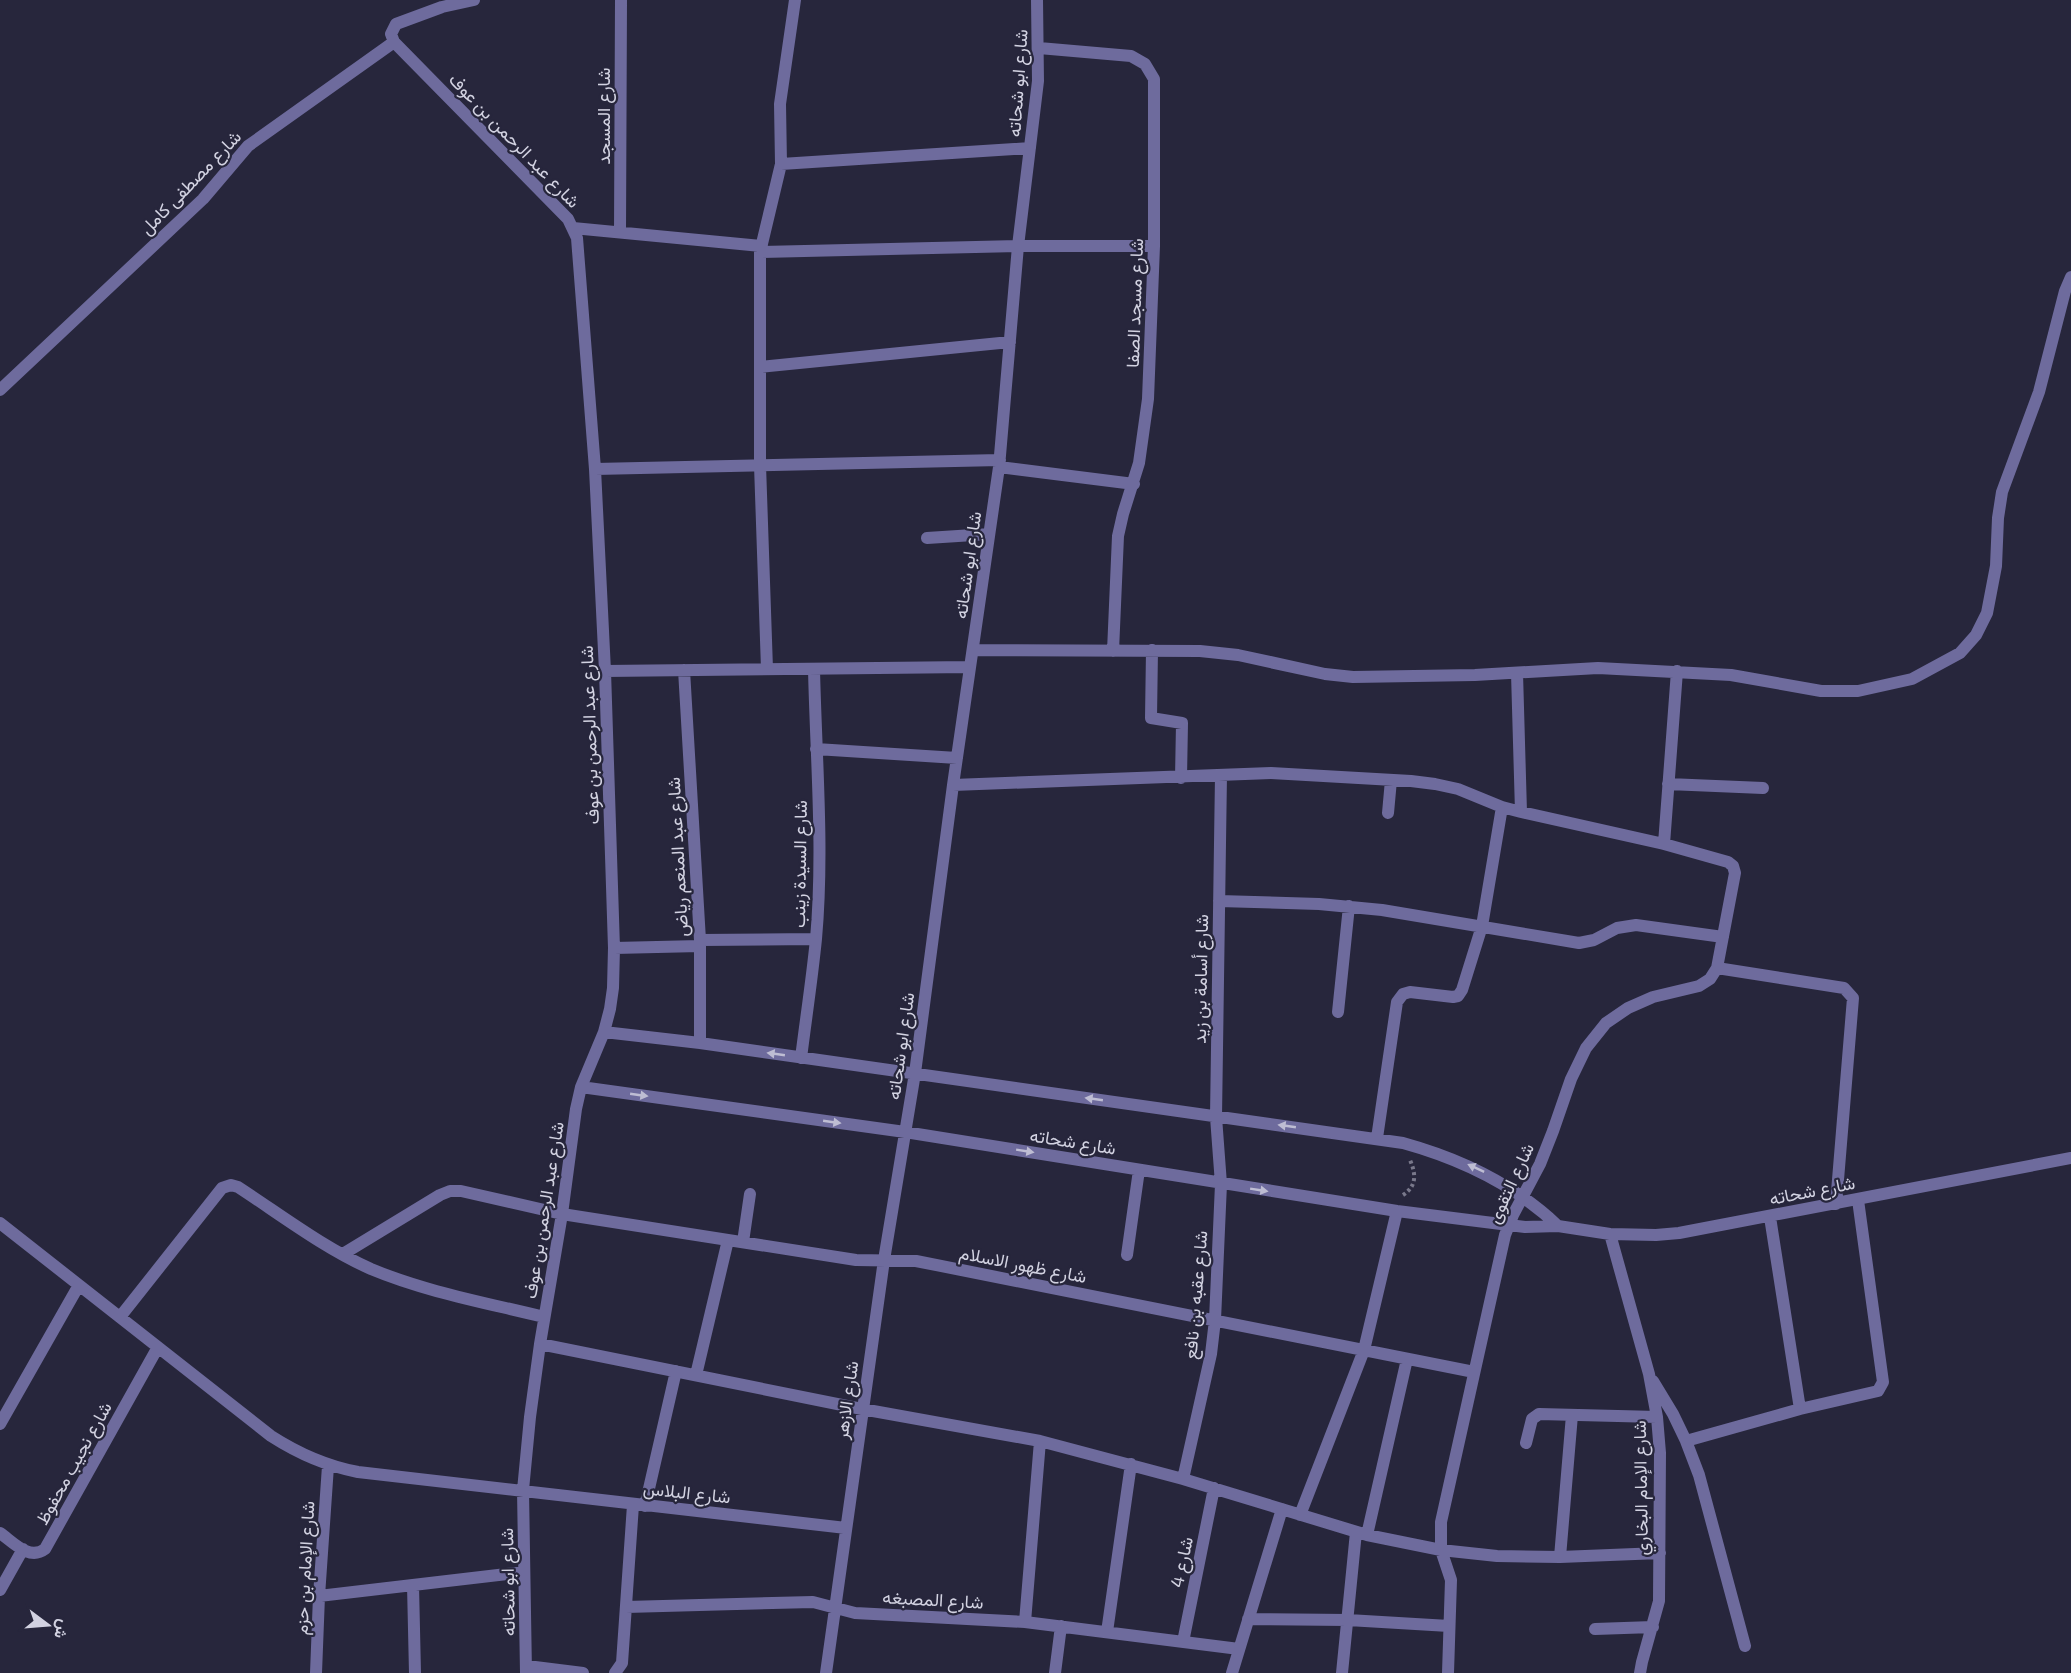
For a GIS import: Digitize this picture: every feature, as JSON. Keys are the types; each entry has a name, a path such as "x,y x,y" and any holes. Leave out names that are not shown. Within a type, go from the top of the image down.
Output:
{"street":[{"path":"394,42 391,34 396,24 442,7 474,0"},
{"name":"شارع المسجد","path":"621,0 621,232"},
{"path":"767,669 760,465 760,249 781,164 780,104 795,0"},
{"name":"شارع ابو شحاته","path":"905,1132 999,463 1018,246 1035,115 1039,48 1037,0"},
{"name":"شارع عبد الرحمن بن عوف","path":"394,42 560,211 573,228 579,248 595,469 605,671 614,948 613,988 604,1032 581,1087 576,1109 562,1214 540,1344 523,1490"},
{"name":"شارع مصطفى كامل","path":"0,390 203,199 248,146 394,42"},
{"name":"شارع مسجد الصفا","path":"1039,48 1131,56 1145,64 1154,79 1154,246 1146,421 1134,484 1118,536 1113,651"},
{"path":"781,164 1030,148"},
{"path":"573,228 760,249 1154,246"},
{"path":"973,650 1200,651 1238,655 1325,674 1353,677 1598,669 1677,671 1731,675 1821,691 1858,691 1912,679 1960,653 1976,635 1987,613 1996,566 1998,518 2002,492 2039,392 2064,291 2071,277"},
{"path":"760,367 1010,342"},
{"path":"595,469 999,463 1134,484"},
{"path":"927,538 989,534"},
{"path":"1152,650 1151,718 1182,723 1181,777"},
{"path":"605,671 970,667"},
{"name":"شارع السيدة زينب","path":"801,1058 816,939 819,844 814,669"},
{"name":"شارع عبد المنعم رياض","path":"684,670 700,943 700,1043"},
{"path":"1664,844 1677,671"},
{"path":"1517,673 1521,812"},
{"path":"816,749 957,758"},
{"path":"953,785 1271,773 1412,781 1458,789 1502,807 1664,844 1728,862 1733,866 1735,873 1717,968 1845,988 1853,998 1836,1204"},
{"name":"شارع أسامة بن زيد","path":"1221,775 1216,1117 1221,1184"},
{"path":"1388,813 1391,780"},
{"path":"1668,784 1763,788"},
{"path":"1377,1138 1397,1002 1403,994 1410,992 1453,997 1458,996 1462,990 1482,926 1502,807"},
{"path":"1219,901 1349,906 1416,914 1579,943 1594,940 1617,928 1636,925 1723,937"},
{"path":"1338,1012 1349,906"},
{"path":"614,948 816,939"},
{"name":"شارع التقوى","path":"1448,1673 1451,1580 1441,1551 1441,1521 1508,1225 1554,1131 1571,1079 1586,1048 1606,1023 1628,1008 1653,997 1699,986 1710,979 1717,968"},
{"path":"604,1032 700,1043 1403,1143 1461,1161 1488,1174 1523,1197 1558,1226"},
{"name":"شارع شحاته","path":"581,1087 905,1132 1397,1211 1525,1227 1558,1226 1610,1234 1679,1233 2071,1158"},
{"name":"شارع الازهر","path":"826,1673 862,1409 905,1132"},
{"path":"1127,1255 1139,1170"},
{"name":"شارع عقبه بن نافع","path":"1183,1479 1211,1354 1215,1320 1221,1184"},
{"path":"120,1317 222,1188 231,1185 238,1187 343,1254 398,1279 544,1317"},
{"name":"شارع ظهور الاسلام","path":"343,1254 440,1195 450,1191 461,1191 562,1214 856,1260 916,1261 1474,1372"},
{"path":"743,1242 750,1194"},
{"path":"1686,1441 1800,1409 1878,1391 1882,1387 1858,1200"},
{"path":"1300,1515 1364,1350 1397,1211"},
{"path":"1770,1217 1800,1409"},
{"name":"شارع البلاس","path":"0,1223 271,1436 297,1453 328,1466 358,1472 846,1528"},
{"name":"شارع الإمام البخاري","path":"1610,1234 1649,1374 1657,1417 1661,1484 1659,1601 1640,1673"},
{"path":"696,1375 728,1240"},
{"path":"0,1424 79,1285"},
{"path":"540,1344 862,1409 1040,1441 1131,1464 1361,1533 1441,1551 1497,1557 1560,1557 1660,1552"},
{"name":"شارع نجيب محفوظ","path":"23,1549 34,1554 45,1549 158,1347"},
{"path":"1342,1673 1361,1533 1407,1359"},
{"path":"615,1673 622,1663 626,1607 639,1505 676,1371"},
{"path":"1649,1374 1673,1414 1699,1475 1745,1646"},
{"path":"1526,1443 1530,1423 1535,1415 1657,1417"},
{"path":"1560,1557 1572,1415"},
{"path":"1025,1622 1040,1441"},
{"path":"1107,1632 1131,1464"},
{"name":"شارع الإمام بن حزم","path":"316,1673 328,1466"},
{"name":"شارع 4","path":"1183,1642 1214,1488"},
{"name":"شارع ابو شحاته","path":"523,1490 527,1669"},
{"path":"1232,1673 1282,1509"},
{"path":"0,1533 23,1549 0,1590"},
{"path":"319,1596 524,1572"},
{"path":"413,1585 415,1673"},
{"name":"شارع المصبغه","path":"626,1607 813,1602 855,1613 1025,1622 1239,1649"},
{"path":"1248,1619 1348,1620 1449,1626"},
{"path":"1055,1673 1060,1626"},
{"path":"1595,1629 1653,1627"},
{"path":"527,1669 583,1673"}],"path":[{"path":"1401,1196 1412,1187 1415,1174 1403,1143"}]}
